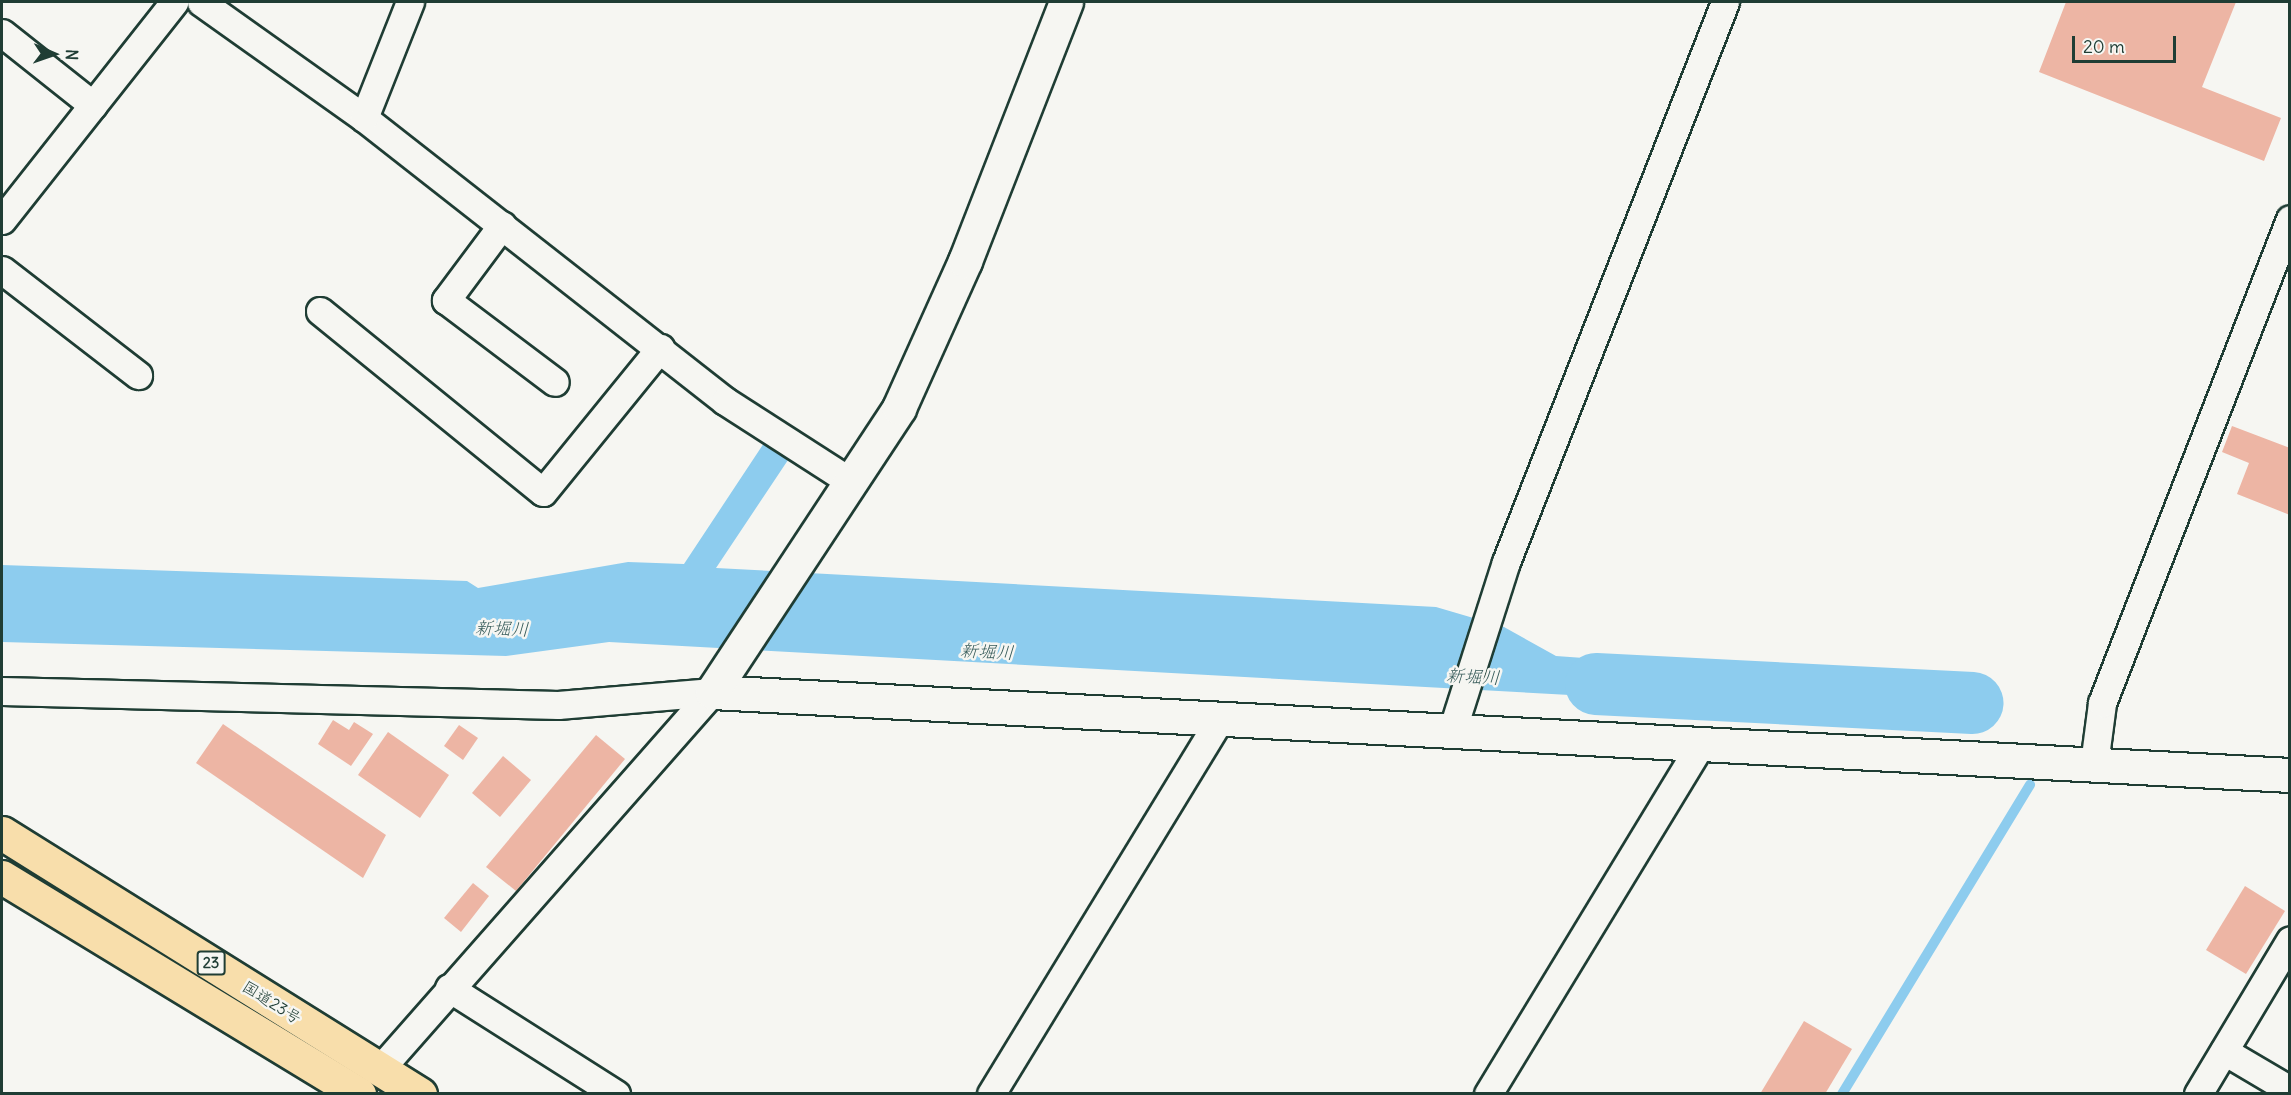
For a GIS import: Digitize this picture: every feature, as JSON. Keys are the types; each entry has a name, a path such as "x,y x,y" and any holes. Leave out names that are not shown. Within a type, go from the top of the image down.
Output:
{"highway":[{"name":"国道23号","path":"2,833 375,1081 420,1094"},
{"name":"国道23号","path":"2,877 359,1094"}],"street":[{"path":"2,220 174,2"},
{"path":"201,2 364,118 725,400 851,483"},
{"path":"364,118 410,2"},
{"path":"375,1081 449,988 712,692 851,483 899,408 935,329 1066,2"},
{"path":"1452,730 1506,562 1725,2"},
{"path":"2,33 93,105"},
{"path":"2094,764 2102,703 2289,219"},
{"path":"502,225 446,300 555,382"},
{"path":"2,270 138,375"},
{"path":"320,311 543,492 660,348"},
{"path":"2,691 558,705 712,692 2289,775"},
{"path":"991,1094 1221,719"},
{"path":"1488,1094 1701,744"},
{"path":"2198,1094 2289,940"},
{"path":"449,988 615,1094"},
{"path":"2224,1051 2289,1090"}],"water":[{"path":"764,443 790,457 716,568 1436,607 1504,627 1556,656 1681,665 1680,701 609,642 506,656 2,642 2,565 467,581 478,588 628,562 684,564"}],"building":[{"path":"2066,2 2236,2 2202,87 2281,118 2264,161 2039,72"},
{"path":"2232,426 2290,448 2290,515 2237,494 2249,463 2222,452"},
{"path":"333,720 349,730 354,722 373,734 351,766 318,744"},
{"path":"223,724 386,835 363,878 196,763"},
{"path":"459,725 478,738 463,760 444,746"},
{"path":"388,732 449,775 420,818 358,775"},
{"path":"596,735 625,759 516,891 486,867"},
{"path":"503,756 531,780 500,817 472,793"},
{"path":"473,883 489,896 461,932 444,918"},
{"path":"2245,886 2285,911 2246,974 2206,950"},
{"path":"1804,1021 1852,1049 1825,1094 1760,1094"}],"waterway":[{"name":"新堀川","path":"1596,684 1973,703"},
{"path":"1842,1094 2030,785"}]}
